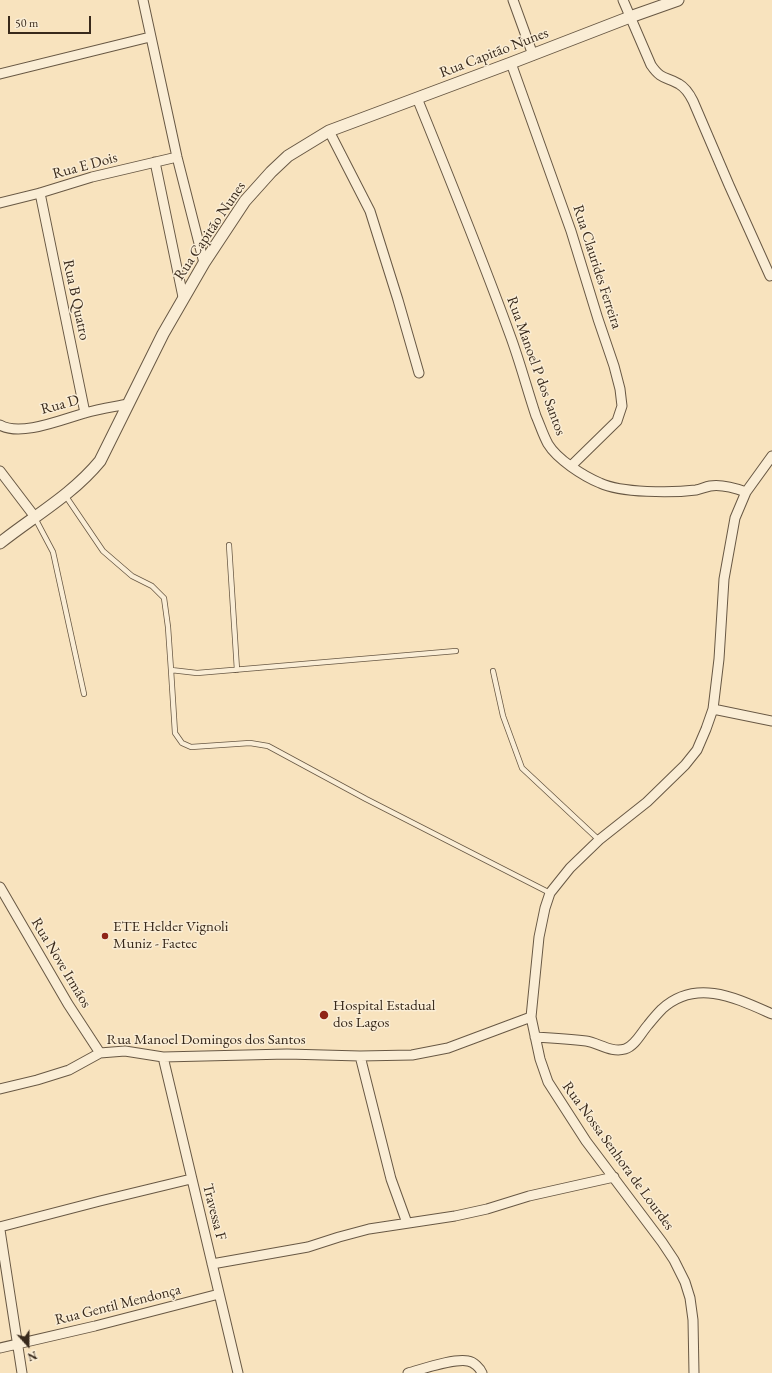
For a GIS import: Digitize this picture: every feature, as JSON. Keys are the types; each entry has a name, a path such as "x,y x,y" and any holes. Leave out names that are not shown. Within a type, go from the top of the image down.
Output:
{"street":[{"path":"143,0 150,37 204,263"},
{"path":"513,0 533,55"},
{"path":"623,0 651,65 657,74 679,84 687,91 694,101 729,185 770,276"},
{"name":"Rua Capitão Nunes","path":"0,543 65,495 91,473 100,461 183,297 245,201 271,172 288,156 328,131 678,0"},
{"path":"0,74 150,37"},
{"name":"Rua Claurides Ferreira","path":"511,63 571,231 620,389 622,406 617,421 572,466"},
{"name":"Rua Manoel P dos Santos","path":"417,98 480,253 547,443 554,452 561,459 584,475 614,489 671,492 719,486 736,488 746,492"},
{"path":"328,131 370,211 394,286 419,373"},
{"name":"Rua E Dois","path":"0,203 40,194 92,178 178,157"},
{"path":"155,162 183,297"},
{"name":"Rua B Quatro","path":"40,194 85,413"},
{"name":"Rua D","path":"1,427 19,430 85,413 128,404"},
{"name":"Rua Nossa Senhora de Lourdes","path":"694,1373 693,1320 690,1298 685,1282 674,1260 662,1242 586,1141 548,1082 540,1059 531,1017 539,937 544,908 550,893 570,868 599,840 647,802 685,765 697,750 713,709 720,652 724,579 735,518 746,492 772,456"},
{"path":"0,471 35,517"},
{"path":"713,709 772,721"},
{"name":"Rua Nove Irmãos","path":"0,887 68,1004 100,1053"},
{"path":"535,1037 588,1041 610,1049 624,1049 631,1045 662,1009 685,995 702,992 724,995 772,1014"},
{"name":"Rua Manoel Domingos dos Santos","path":"0,1088 37,1080 69,1070 100,1053 125,1051 163,1057 287,1054 360,1056 412,1055 448,1048 531,1017"},
{"path":"360,1056 391,1179 407,1223"},
{"name":"Travessa F","path":"163,1057 238,1373"},
{"path":"212,1264 308,1247 369,1229 455,1216 487,1209 529,1196 614,1177"},
{"path":"22,1373 0,1228 100,1201 191,1179"},
{"name":"Rua Gentil Mendonça","path":"0,1348 219,1294"},
{"path":"408,1373 445,1364 469,1361 480,1368 482,1373"}],"lane":[{"path":"65,495 103,551 132,576 152,586 164,598 168,627 175,733 182,743 191,747 250,743 268,746 550,893"},
{"path":"35,517 53,552 84,694"},
{"path":"229,545 237,670"},
{"path":"171,670 197,673 456,651"},
{"path":"493,671 503,716 522,768 599,840"}],"place":[{"name":"ETE Helder Vignoli Muniz - Faetec","path":"105,936"},
{"name":"Hospital Estadual dos Lagos","path":"324,1015"}]}
